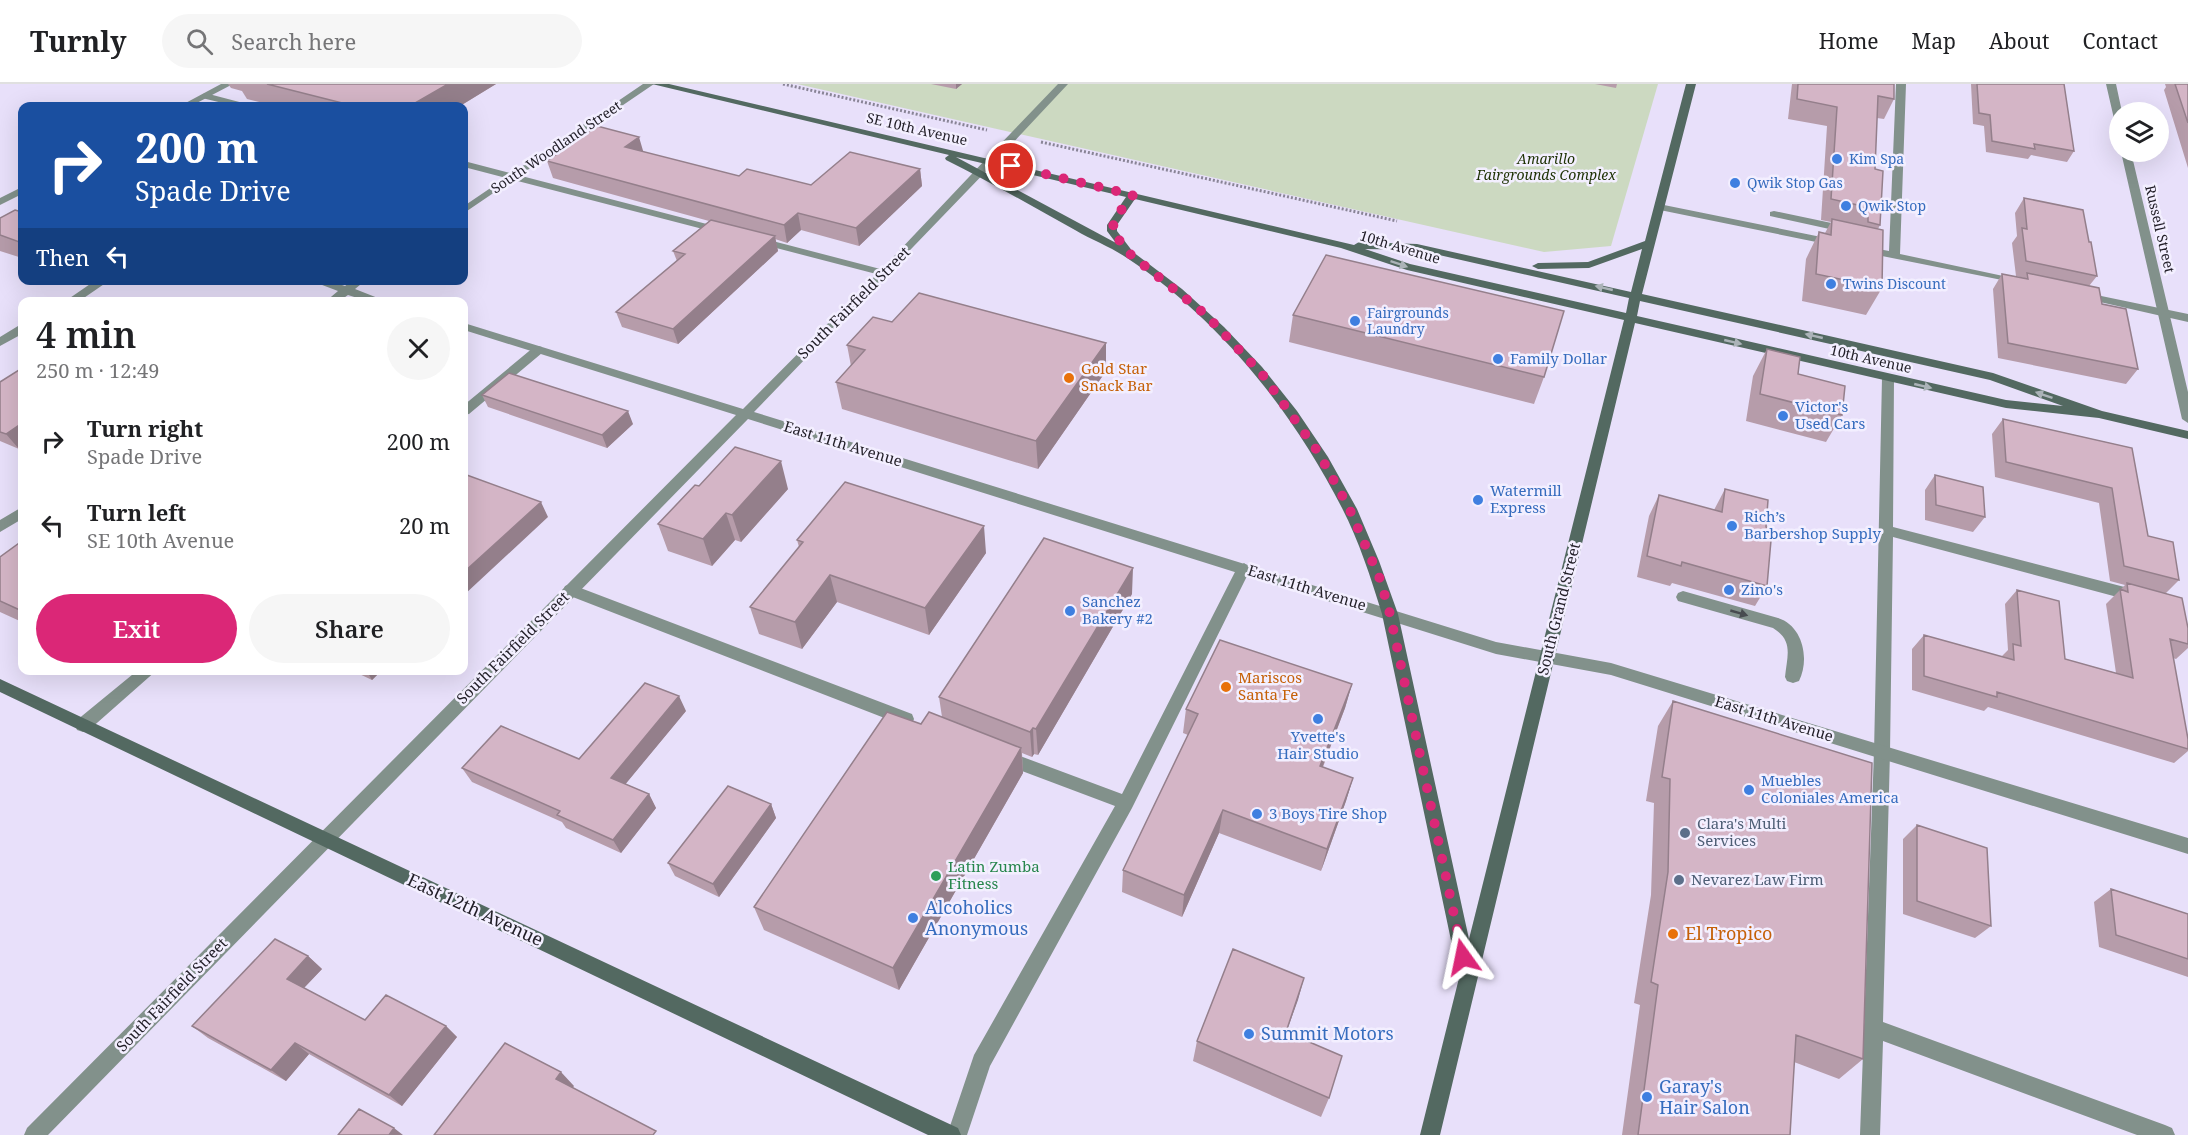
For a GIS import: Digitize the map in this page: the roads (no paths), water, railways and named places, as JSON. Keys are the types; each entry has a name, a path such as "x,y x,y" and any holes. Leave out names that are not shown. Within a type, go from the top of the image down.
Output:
{"main road":[{"name":"SE 10th Avenue","path":"657,84 920,145 985,167"},
{"name":"South Grand Street","path":"1430,1135 1630,319 1691,84"},
{"path":"985,167 1133,195 1344,245"},
{"path":"985,167 1131,255 1205,314 1262,374 1299,422 1332,476 1349,508 1380,579 1390,614 1468,979"},
{"path":"1131,255 1112,231 1112,225 1133,195"},
{"path":"1487,262 1543,267 1589,265 1651,242"},
{"name":"10th Avenue","path":"1344,245 1417,246 1636,295 1993,377 2099,414 2188,435"},
{"name":"10th Avenue","path":"1344,245 1407,267 1888,378 2006,404 2099,414"},
{"name":"East 12th Avenue","path":"0,685 951,1135"}],"street":[{"path":"193,102 228,84"},
{"name":"South Woodland Street","path":"468,207 649,84"},
{"name":"South Fairfield Street","path":"34,1135 884,273 1063,84"},
{"path":"1894,255 1901,84"},
{"path":"2110,84 2115,102"},
{"path":"205,96 228,102"},
{"name":"Russell Street","path":"2128,162 2188,419"},
{"path":"468,165 884,273"},
{"path":"0,186 18,190"},
{"path":"0,202 18,193"},
{"path":"1659,207 2035,285"},
{"path":"1774,214 1847,231 1850,236 1849,246"},
{"path":"77,297 97,285"},
{"path":"330,285 368,297"},
{"path":"337,297 354,285"},
{"path":"2070,293 2188,318"},
{"name":"East 11th Avenue","path":"468,327 1496,648 1611,669 2188,846"},
{"path":"0,342 18,331"},
{"path":"468,408 538,350"},
{"path":"1870,1135 1882,752 1888,378"},
{"path":"0,527 18,515"},
{"path":"1886,530 2154,601"},
{"path":"957,1135 981,1062 1126,803 1244,568"},
{"path":"570,590 916,723"},
{"path":"1683,597 1778,624 1790,630 1795,639 1793,677"},
{"path":"83,724 143,675"},
{"path":"992,752 1126,803"},
{"path":"1874,1029 2165,1135"}],"place":[{"name":"Kim Spa","path":"1837,159"},
{"name":"Qwik Stop Gas","path":"1735,183"},
{"name":"Qwik Stop","path":"1846,206"},
{"name":"Twins Discount","path":"1831,284"},
{"name":"Fairgrounds Laundry","path":"1355,321"},
{"name":"Family Dollar","path":"1498,359"},
{"name":"Gold Star Snack Bar","path":"1069,378"},
{"name":"Victor's Used Cars","path":"1783,416"},
{"name":"Watermill Express","path":"1478,500"},
{"name":"Rich’s Barbershop Supply","path":"1732,526"},
{"name":"Zino's","path":"1729,590"},
{"name":"Sanchez Bakery #2","path":"1070,611"},
{"name":"Mariscos Santa Fe","path":"1226,687"},
{"name":"Yvette's Hair Studio","path":"1318,719"},
{"name":"Muebles Coloniales America","path":"1749,790"},
{"name":"3 Boys Tire Shop","path":"1257,814"},
{"name":"Clara's Multi Services","path":"1685,833"},
{"name":"Latin Zumba Fitness","path":"936,876"},
{"name":"Nevarez Law Firm","path":"1679,880"},
{"name":"Alcoholics Anonymous","path":"913,918"},
{"name":"El Tropico","path":"1673,934"},
{"name":"Summit Motors","path":"1249,1034"},
{"name":"Garay's Hair Salon","path":"1647,1097"}],"park label":[{"name":"Amarillo Fairgrounds Complex","path":"1546,168"}]}
